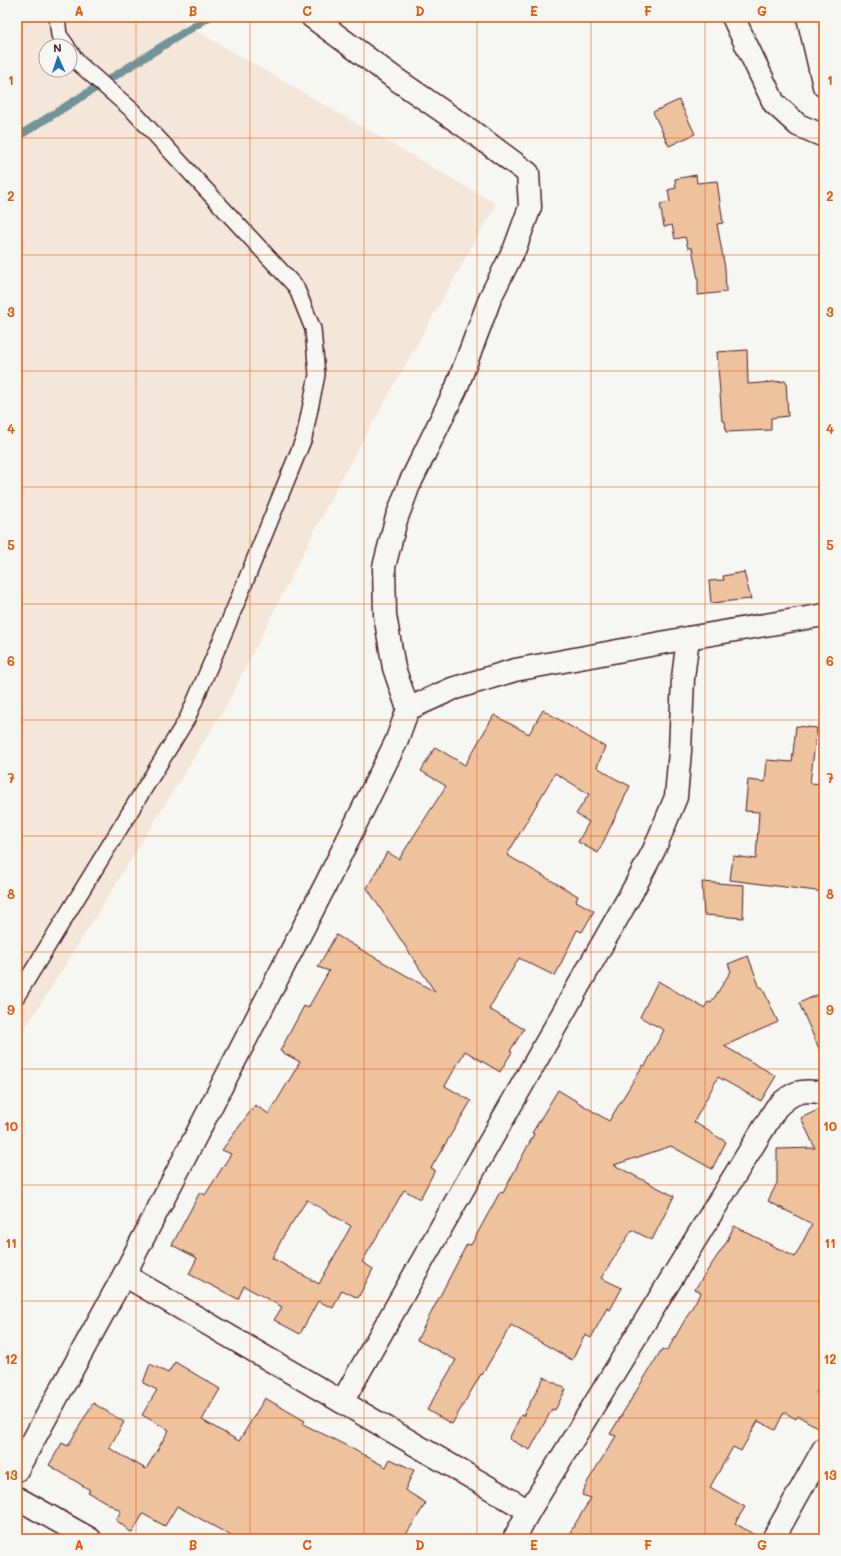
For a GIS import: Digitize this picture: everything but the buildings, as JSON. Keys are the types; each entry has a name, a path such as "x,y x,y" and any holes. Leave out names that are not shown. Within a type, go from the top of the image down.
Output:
{"street":[{"path":"17,1470 124,1274 326,884 396,742 408,709 394,668 385,615 384,566 396,520 409,485 456,389 491,296 515,248 530,207 528,173 470,130 393,77 312,17"},
{"path":"733,17 774,103 798,125 824,136"},
{"path":"808,17 824,86"},
{"path":"408,709 452,689 515,670 824,614"},
{"path":"342,1402 633,890 654,850 676,797 680,751 683,678 688,638"},
{"path":"514,1539 529,1511 776,1108 786,1098 802,1090 824,1093"},
{"path":"124,1274 529,1511"},
{"path":"773,1539 824,1448"},
{"path":"17,1498 90,1539"}],"lane":[{"path":"57,17 59,35 61,38"},
{"path":"17,996 187,719 228,624 304,438 317,375 313,329 296,287 133,111 78,61"}],"shaded area":[{"path":"17,17 172,17 496,204 337,486 226,706 17,1041"}],"waterway":[{"path":"17,137 209,17"}]}
